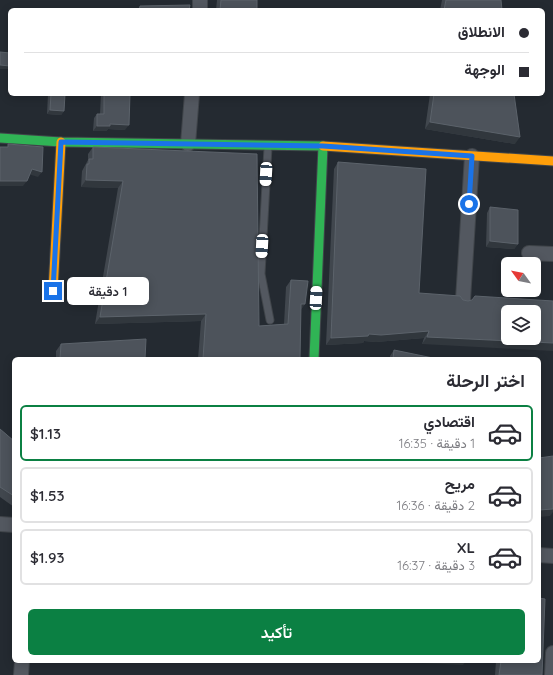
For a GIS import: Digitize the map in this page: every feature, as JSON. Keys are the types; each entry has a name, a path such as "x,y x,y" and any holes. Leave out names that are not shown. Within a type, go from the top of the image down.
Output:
{"street":[{"path":"188,144 192,96"},
{"path":"0,138 61,142 323,146 553,161"},
{"path":"53,291 61,142"},
{"path":"314,357 323,146"},
{"path":"463,300 472,156"},
{"path":"529,253 553,254"},
{"path":"0,524 12,525"},
{"path":"541,555 553,556"},
{"path":"552,675 553,652"},
{"path":"21,675 22,663"}],"lane":[{"path":"268,145 260,274 270,320"}],"building":[{"path":"221,0 257,0 257,8 220,8"},
{"path":"446,0 501,0 502,8 444,8"},
{"path":"190,5 189,8 140,8 140,6"},
{"path":"0,52 8,53 8,66 0,65"},
{"path":"51,96 65,96 64,111 50,110"},
{"path":"104,96 130,96 129,125 110,124 110,126 97,126 97,114 104,114"},
{"path":"434,96 514,96 520,137 430,122"},
{"path":"8,144 43,147 42,172 32,169 27,181 0,181 0,147 8,147"},
{"path":"93,147 257,154 259,326 288,324 291,280 308,281 305,304 301,304 300,357 203,357 206,314 100,317 123,181 86,180 87,164 89,164 89,159 93,159"},
{"path":"338,162 426,169 419,293 460,296 463,300 468,301 472,300 475,296 553,301 553,343 541,342 541,305 501,305 501,341 427,337 429,331 381,335 369,334 368,336 331,338"},
{"path":"490,207 518,210 518,244 490,241"},
{"path":"146,339 145,357 60,357 61,344"},
{"path":"394,350 428,357 393,357"},
{"path":"0,429 12,439 12,495 0,487"},
{"path":"553,456 553,509 541,510 541,458"},
{"path":"541,598 545,599 542,675 499,675 501,663 541,663"}],"traffic: fast":[{"path":"0,138 61,142 323,146 314,357"}],"traffic: slow":[{"path":"53,291 61,142"},
{"path":"323,146 553,161"}],"route":[{"path":"53,291 61,142 323,146 472,156 469,204"}]}
